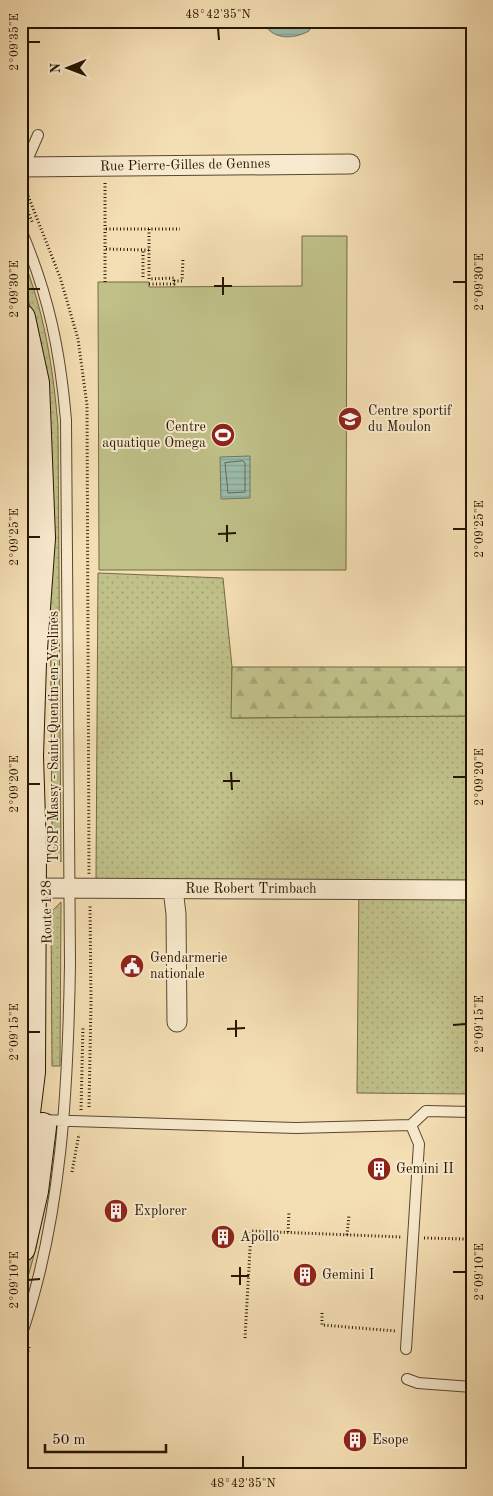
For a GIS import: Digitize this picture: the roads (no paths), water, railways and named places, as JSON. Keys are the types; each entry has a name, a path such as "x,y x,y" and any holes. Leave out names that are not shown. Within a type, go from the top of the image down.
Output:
{"main road":[{"name":"Route 128","path":"21,318 35,383 38,420 40,574 32,663 29,756 49,888 47,1060 44,1120 34,1191 21,1248"},
{"name":"Route 128","path":"21,1154 44,1120"}],"street":[{"name":"Rue Pierre-Gilles de Gennes","path":"23,167 350,164"},
{"name":"Rue Robert Trimbach","path":"49,888 472,890"},
{"path":"173,889 176,914 177,1022"}],"lane":[{"path":"23,167 38,135"},
{"name":"TCSP Massy - Saint-Quentin-en-Yvelines","path":"21,230 35,263 53,321 62,366 66,420 49,888"},
{"path":"21,1336 51,1223 44,1120 296,1128 411,1125 426,1111 472,1112"},
{"path":"406,1349 419,1144 411,1125"},
{"path":"406,1379 418,1383 472,1387"}],"water":[{"path":"262,21 313,21 309,31 289,37 271,32"},
{"path":"250,456 250,498 221,499 220,457"}],"place":[{"name":"Centre sportif du Moulon","path":"350,419"},
{"name":"Centre aquatique Omega","path":"223,435"},
{"name":"Gendarmerie nationale","path":"132,966"},
{"name":"Gemini II","path":"379,1169"},
{"name":"Explorer","path":"116,1211"},
{"name":"Apollo","path":"223,1237"},
{"name":"Gemini I","path":"305,1275"},
{"name":"Esope","path":"355,1440"}]}
